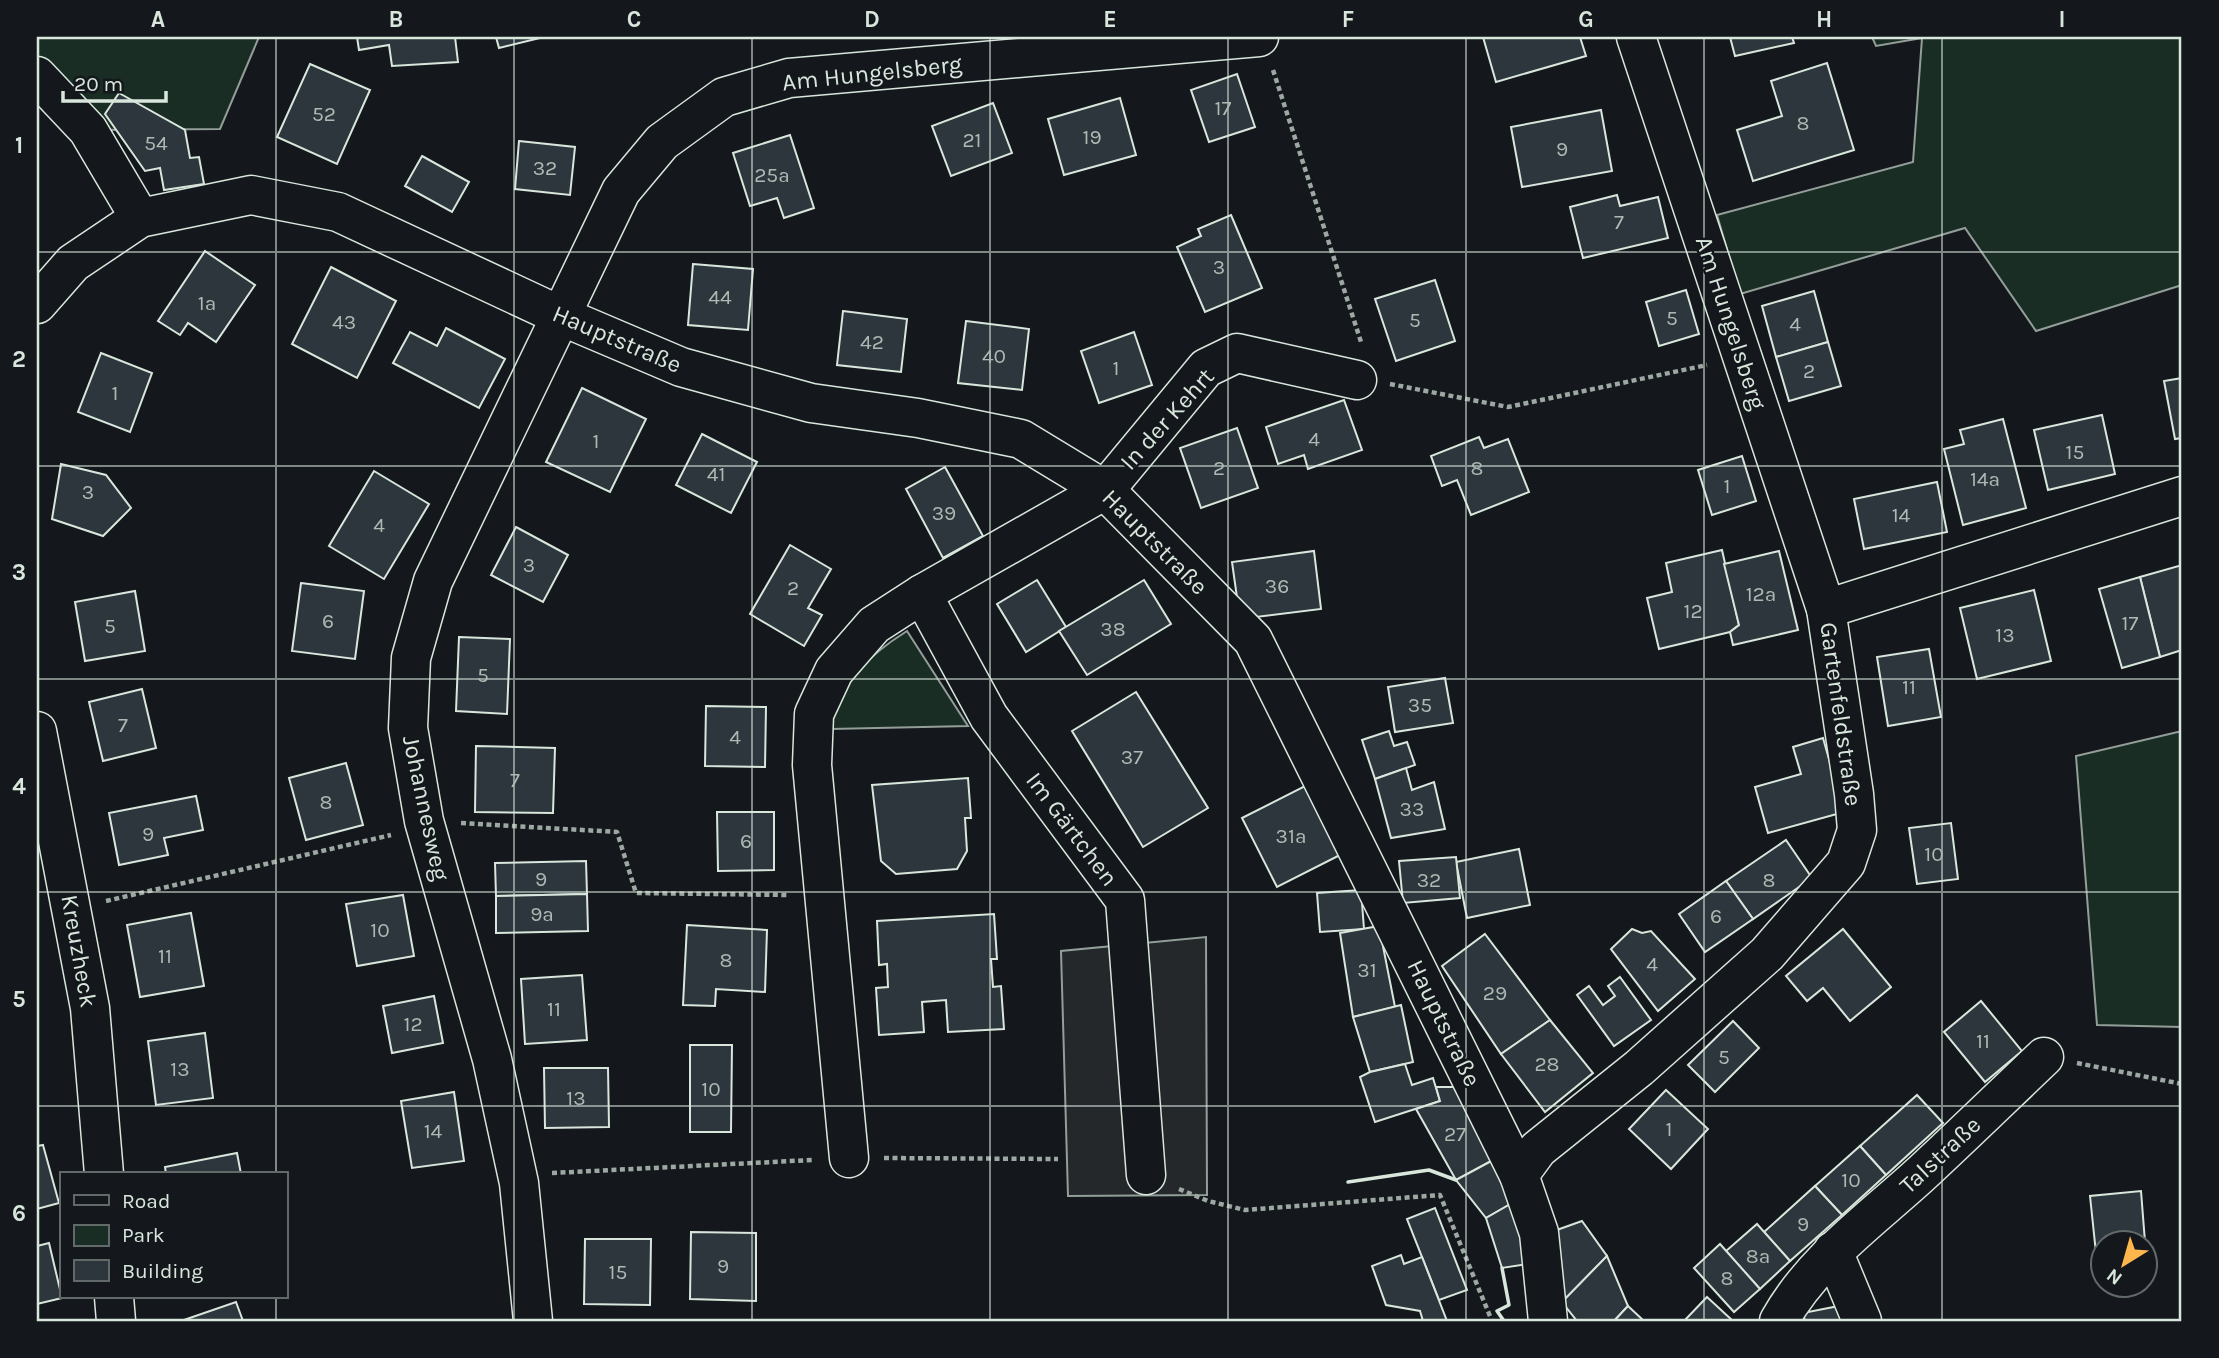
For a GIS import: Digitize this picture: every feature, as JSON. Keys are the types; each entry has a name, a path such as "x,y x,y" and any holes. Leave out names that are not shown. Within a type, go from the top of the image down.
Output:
{"street":[{"name":"Am Hungelsberg","path":"1636,37 1826,609"},
{"name":"Am Hungelsberg","path":"561,316 621,191 662,142 724,97 789,78 1265,50"},
{"path":"37,76 88,130 140,218 73,264 37,304"},
{"name":"Hauptstraße","path":"140,218 251,195 338,212 561,316 681,367 811,403 918,418 1021,439 1105,490 1253,640 1519,1175 1539,1233 1548,1321"},
{"name":"Johannesweg","path":"533,1321 519,1182 492,1059 425,824 408,728 411,658 433,580 561,316"},
{"name":"In der Kehrt","path":"1105,490 1206,368 1237,353 1370,373"},
{"path":"849,1158 812,765 814,714 834,671 874,625 922,594 1105,490"},
{"name":"Gartenfeldstraße","path":"1519,1175 1538,1149 1639,1068 1767,954 1846,863 1857,830 1826,609 2182,496"},
{"name":"Im Gärtchen","path":"922,594 989,717 1125,900 1146,1175"},
{"name":"Kreuzheck","path":"37,731 90,1008 104,1172"},
{"name":"Talstraße","path":"1779,1321 1793,1297 1833,1251 1924,1172 2044,1057"},
{"path":"1833,1251 1862,1321"},
{"path":"114,1298 116,1321"}],"path":[{"path":"1265,50 1370,373 1508,407 1742,357"},
{"path":"71,909 425,824 617,832 636,893 824,895"},
{"path":"2044,1057 2182,1083"},
{"path":"519,1182 541,1173 849,1158 1058,1159"},
{"path":"1146,1175 1208,1201 1245,1210 1440,1195 1492,1321"}],"green space":[{"path":"37,37 259,37 220,129 96,130 37,67"},
{"path":"1872,37 2182,37 2182,285 2036,331 1965,228 1740,294 1717,215 1913,162 1922,38 1876,46"},
{"path":"907,631 968,726 831,729 848,684 880,650"},
{"path":"2182,731 2182,1027 2097,1025 2076,756"}],"shaded area":[{"path":"1206,937 1207,1195 1068,1196 1061,951"}],"building":[{"path":"357,37 455,37 458,62 392,66 389,45 359,50"},
{"path":"496,37 544,37 499,48"},
{"path":"1483,37 1580,37 1586,56 1496,82"},
{"path":"1730,37 1792,37 1794,43 1735,56"},
{"path":"1827,63 1854,150 1753,181 1737,130 1782,116 1771,81"},
{"path":"310,64 370,90 337,164 277,137"},
{"path":"1237,74 1255,127 1209,142 1191,90"},
{"path":"119,93 185,130 190,158 199,157 204,184 164,190 160,168 145,171 105,114"},
{"path":"1120,98 1136,155 1064,175 1048,119"},
{"path":"993,103 1012,153 951,176 932,126"},
{"path":"1601,110 1612,171 1522,187 1511,127"},
{"path":"790,135 814,208 784,218 777,198 750,206 733,153"},
{"path":"519,141 575,147 570,195 515,189"},
{"path":"422,156 469,182 452,212 405,186"},
{"path":"1617,195 1620,206 1658,197 1668,238 1583,258 1570,207"},
{"path":"1231,215 1262,288 1205,312 1177,247 1201,236 1198,229"},
{"path":"205,251 255,285 216,342 188,323 180,335 158,321"},
{"path":"693,264 753,269 748,330 688,325"},
{"path":"331,267 396,301 357,378 292,344"},
{"path":"1435,280 1455,341 1396,361 1375,299"},
{"path":"1686,290 1699,334 1659,346 1646,302"},
{"path":"1814,291 1828,342 1776,357 1762,306"},
{"path":"843,311 907,319 901,372 837,365"},
{"path":"966,321 1029,329 1022,390 958,383"},
{"path":"446,328 505,359 479,408 393,363 410,332 437,346"},
{"path":"1134,332 1152,385 1099,403 1081,351"},
{"path":"1828,342 1841,386 1789,401 1776,357"},
{"path":"101,353 152,373 130,432 78,412"},
{"path":"2182,378 2182,438 2175,439 2164,381"},
{"path":"582,388 646,419 610,492 546,462"},
{"path":"1344,400 1362,450 1308,469 1304,455 1278,464 1266,427"},
{"path":"2102,415 2115,474 2048,490 2034,430"},
{"path":"2003,419 2026,508 1963,525 1944,449 1964,444 1960,430"},
{"path":"1237,428 1258,488 1201,508 1180,448"},
{"path":"702,434 757,462 731,513 676,485"},
{"path":"1479,437 1484,448 1508,439 1529,492 1471,515 1457,480 1442,486 1431,456"},
{"path":"1742,456 1756,501 1712,515 1698,470"},
{"path":"61,464 106,475 131,508 103,536 52,519"},
{"path":"945,467 983,536 943,558 906,489"},
{"path":"374,471 429,504 384,579 329,546"},
{"path":"1937,482 1947,532 1864,549 1854,499"},
{"path":"516,527 568,555 543,602 491,575"},
{"path":"790,545 831,569 808,608 822,615 804,646 750,614"},
{"path":"1722,550 1739,625 1730,632 1659,649 1647,598 1672,592 1666,563"},
{"path":"1314,551 1321,609 1240,619 1232,562"},
{"path":"1779,551 1798,630 1733,645 1730,632 1739,625 1724,564"},
{"path":"2182,565 2182,650 2160,657 2140,577"},
{"path":"2140,577 2160,657 2122,668 2099,589"},
{"path":"1037,580 1066,627 1026,652 997,604"},
{"path":"1144,580 1171,624 1087,675 1059,631"},
{"path":"301,583 364,591 355,659 292,651"},
{"path":"2034,590 2051,661 1977,679 1960,608"},
{"path":"135,591 145,651 85,661 75,602"},
{"path":"459,637 510,639 507,714 456,711"},
{"path":"1929,649 1941,717 1888,726 1877,657"},
{"path":"1445,678 1453,723 1395,732 1388,687"},
{"path":"142,689 156,748 103,761 89,702"},
{"path":"1136,692 1208,808 1143,847 1072,731"},
{"path":"706,706 766,707 765,767 705,766"},
{"path":"1389,731 1394,746 1407,742 1415,765 1375,779 1362,740"},
{"path":"1823,738 1844,812 1768,833 1755,787 1801,774 1793,747"},
{"path":"476,746 555,748 553,813 475,812"},
{"path":"346,763 363,825 306,840 289,778"},
{"path":"1406,768 1412,790 1434,782 1445,829 1391,838 1375,779"},
{"path":"968,778 971,818 965,818 967,851 957,869 896,874 881,861 872,785"},
{"path":"1305,786 1340,855 1277,887 1242,818"},
{"path":"196,796 203,830 164,838 168,855 119,865 109,813"},
{"path":"717,812 774,812 774,870 718,871"},
{"path":"1951,823 1958,879 1917,884 1909,828"},
{"path":"1786,840 1812,878 1753,919 1726,881"},
{"path":"1519,849 1530,905 1467,918 1456,862"},
{"path":"1456,857 1460,898 1403,903 1399,861"},
{"path":"586,861 587,894 496,896 495,863"},
{"path":"1726,881 1753,919 1705,952 1679,914"},
{"path":"1361,890 1364,929 1320,932 1317,893"},
{"path":"587,894 588,931 496,933 496,896"},
{"path":"403,895 414,956 357,966 346,904"},
{"path":"191,913 204,986 140,997 127,925"},
{"path":"994,914 997,959 991,959 993,987 1001,986 1004,1029 948,1032 946,1000 922,1002 924,1032 879,1035 876,988 888,987 887,964 879,965 877,921"},
{"path":"687,925 767,930 765,992 716,989 715,1006 683,1005"},
{"path":"1379,926 1395,1007 1353,1017 1340,933"},
{"path":"1632,929 1642,933 1651,931 1695,979 1658,1011 1611,949"},
{"path":"1843,929 1891,987 1850,1021 1823,988 1807,1001 1786,976"},
{"path":"1485,934 1550,1020 1501,1054 1442,966"},
{"path":"582,975 587,1040 525,1044 521,979"},
{"path":"1620,977 1651,1020 1614,1046 1577,995 1589,986 1603,1005 1615,996 1608,986"},
{"path":"434,996 443,1043 392,1053 383,1006"},
{"path":"1981,1001 2022,1051 1985,1082 1944,1032"},
{"path":"1401,1005 1413,1062 1370,1072 1353,1017"},
{"path":"1550,1020 1593,1073 1545,1112 1501,1054"},
{"path":"1733,1021 1759,1048 1715,1092 1688,1065"},
{"path":"205,1033 213,1098 156,1105 148,1041"},
{"path":"690,1045 732,1045 731,1132 690,1132"},
{"path":"1405,1064 1412,1085 1433,1078 1440,1101 1375,1122 1360,1077"},
{"path":"544,1068 608,1068 609,1127 545,1128"},
{"path":"1436,1087 1455,1087 1495,1159 1456,1180 1416,1109 1440,1101"},
{"path":"1666,1090 1708,1129 1671,1169 1629,1129"},
{"path":"454,1092 464,1161 412,1168 401,1101"},
{"path":"1917,1095 1943,1123 1886,1175 1860,1146"},
{"path":"43,1145 59,1203 37,1209 37,1146"},
{"path":"1860,1146 1886,1175 1842,1215 1815,1186"},
{"path":"237,1153 241,1172 166,1172 165,1167"},
{"path":"1495,1159 1514,1202 1486,1218 1456,1180"},
{"path":"1815,1186 1842,1215 1790,1261 1764,1232"},
{"path":"2141,1191 2144,1228 2093,1228 2090,1196"},
{"path":"1514,1202 1534,1263 1502,1268 1486,1218"},
{"path":"1435,1208 1467,1290 1439,1300 1407,1219"},
{"path":"1582,1221 1607,1256 1562,1302 1554,1231"},
{"path":"1757,1224 1790,1261 1760,1289 1726,1251"},
{"path":"691,1232 756,1233 756,1301 690,1299"},
{"path":"585,1239 651,1239 650,1305 584,1304"},
{"path":"49,1243 62,1298 37,1304 37,1246"},
{"path":"1720,1244 1760,1289 1734,1312 1694,1268"},
{"path":"1401,1255 1404,1264 1422,1257 1447,1321 1423,1321 1420,1311 1386,1305 1372,1266"},
{"path":"1607,1256 1628,1306 1614,1321 1577,1321 1562,1302"},
{"path":"1707,1297 1733,1321 1684,1321"},
{"path":"236,1302 243,1321 181,1321"},
{"path":"1854,1303 1857,1321 1805,1321 1803,1313"},
{"path":"1628,1306 1644,1321 1614,1321"}],"wall":[{"path":"1348,1182 1429,1170 1456,1180"},
{"path":"1502,1268 1509,1305 1497,1311 1504,1321"}]}
